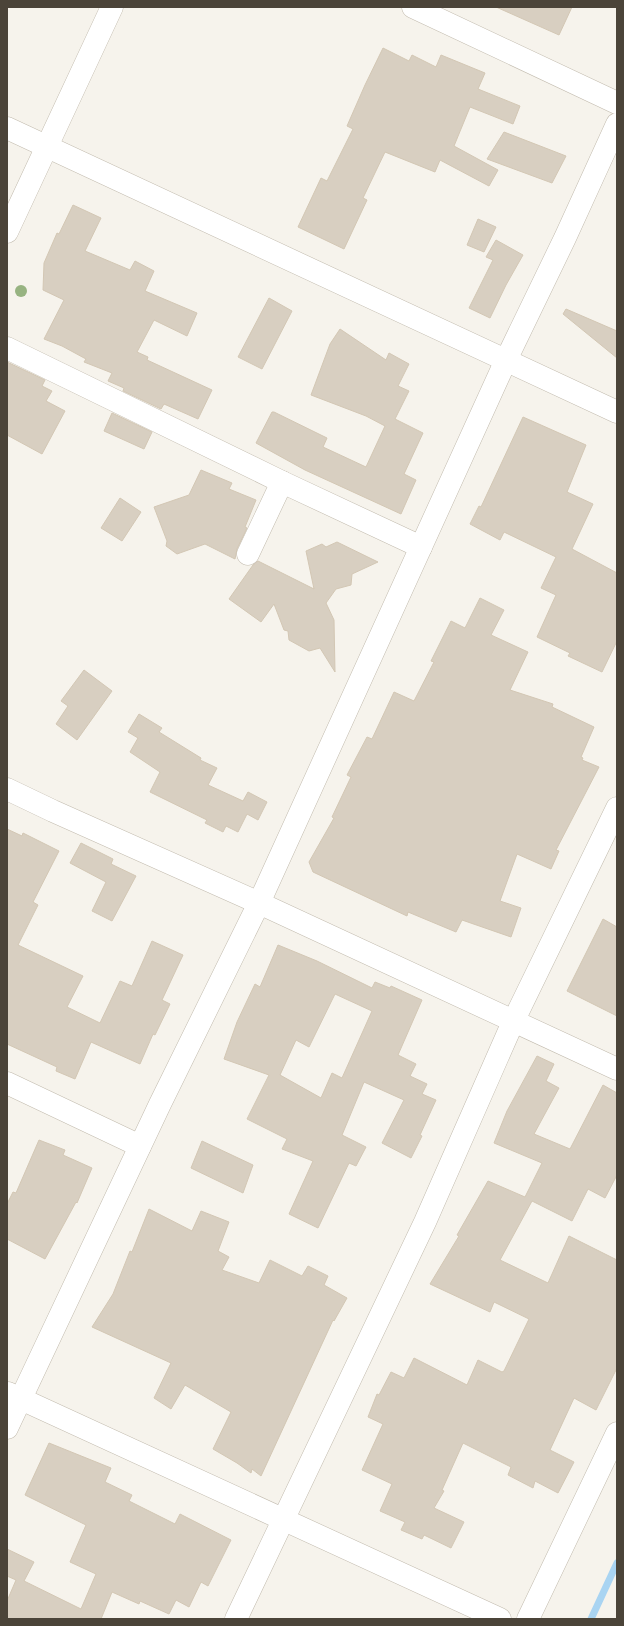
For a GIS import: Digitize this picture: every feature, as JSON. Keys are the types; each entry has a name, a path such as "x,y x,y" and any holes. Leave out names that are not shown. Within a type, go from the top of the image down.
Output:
{"street":[{"path":"7,232 112,7"},
{"path":"413,7 617,103"},
{"path":"7,1428 14,1395 140,1146 259,903 506,360 565,238 617,124"},
{"path":"7,128 617,412"},
{"path":"7,348 282,482 422,547"},
{"path":"248,554 282,482"},
{"path":"7,789 259,903 617,1069"},
{"path":"236,1619 425,1222 513,1022 617,808"},
{"path":"7,1083 140,1146"},
{"path":"14,1395 500,1619"},
{"path":"528,1619 617,1433"}],"building":[{"path":"496,7 572,7 559,35"},
{"path":"383,48 409,61 412,55 436,67 441,55 485,73 478,89 520,106 513,124 470,107 454,146 498,170 489,186 440,160 435,172 385,152 363,198 367,200 344,249 298,227 321,178 327,181 353,129 347,126"},
{"path":"504,132 566,156 552,183 487,159"},
{"path":"73,205 101,218 85,251 130,270 135,261 154,271 145,291 197,313 187,336 154,320 137,352 148,357 147,360 212,390 198,419 164,404 161,409 123,391 124,388 108,381 112,373 84,362 86,359 62,346 44,339 64,300 43,290 44,263 57,233 59,234"},
{"path":"478,219 496,227 484,252 467,245"},
{"path":"496,240 523,255 490,318 469,308 493,260 486,257"},
{"path":"269,298 292,311 262,369 238,357"},
{"path":"566,309 617,331 617,358 563,314"},
{"path":"340,329 386,360 389,353 409,364 398,386 409,391 395,419 423,433 404,474 416,480 401,514 305,470 256,443 272,412 274,412 327,438 323,447 366,467 385,426 366,416 311,395 330,344"},
{"path":"7,362 45,380 42,386 52,391 46,401 65,411 42,454 7,435"},
{"path":"112,413 152,432 144,449 104,431"},
{"path":"523,417 586,445 567,492 593,504 572,549 617,573 617,641 602,672 568,656 570,653 537,637 556,595 541,588 556,557 504,532 500,540 470,524 479,506 481,507"},
{"path":"201,470 232,483 229,489 256,500 245,527 247,528 237,549 235,559 205,544 177,554 166,546 167,541 154,507 189,495"},
{"path":"120,498 141,512 122,541 101,528"},
{"path":"337,542 378,562 352,574 351,585 336,589 326,603 334,620 335,672 320,648 309,651 289,640 288,631 284,630 274,604 261,622 229,599 253,565 258,561 314,589 306,551 322,544 326,547"},
{"path":"480,598 504,610 491,635 528,652 510,690 553,704 552,707 594,727 581,757 583,758 582,760 599,767 556,850 559,851 551,869 517,854 500,901 521,908 511,937 462,920 456,932 408,912 407,916 313,872 309,862 334,818 332,817 351,777 347,775 367,737 372,739 394,692 414,701 434,662 431,661 451,621 465,628"},
{"path":"84,670 112,691 77,740 56,724 68,706 61,701"},
{"path":"139,714 162,728 159,732 201,758 200,760 217,768 208,785 243,801 248,792 267,802 258,820 247,814 238,832 226,826 223,832 205,823 207,820 150,792 160,772 130,752 138,738 128,732"},
{"path":"7,829 22,836 23,833 59,851 33,902 38,905 18,945 83,976 67,1007 100,1023 120,981 132,986 152,941 183,955 162,1000 170,1004 155,1035 153,1034 140,1064 91,1042 75,1079 56,1071 57,1067 7,1044"},
{"path":"81,843 113,859 111,864 136,876 112,921 92,911 106,882 70,863"},
{"path":"603,919 617,927 617,1016 567,991"},
{"path":"278,945 317,961 372,988 375,982 390,988 391,986 422,1000 398,1055 416,1064 410,1076 427,1084 422,1094 436,1100 420,1135 422,1136 411,1158 382,1143 404,1100 364,1082 342,1135 366,1147 356,1166 349,1163 318,1228 289,1214 313,1161 282,1149 287,1139 247,1119 269,1075 224,1059 237,1022 255,984 260,987","holes":["335,994 372,1011 342,1078 332,1073 321,1098 280,1075 296,1040 309,1047"]},
{"path":"537,1056 554,1064 546,1081 559,1088 534,1134 570,1149 603,1085 617,1093 617,1175 605,1198 588,1189 572,1221 532,1201 500,1260 548,1283 569,1236 617,1260 617,1368 596,1410 574,1398 550,1450 574,1462 558,1493 535,1481 533,1488 508,1475 511,1467 463,1443 442,1490 444,1491 434,1508 464,1522 451,1548 424,1535 422,1539 401,1530 405,1522 380,1511 392,1484 362,1470 383,1424 368,1417 377,1394 379,1395 391,1372 404,1378 414,1358 467,1385 478,1360 502,1372 504,1371 529,1319 494,1302 490,1312 430,1284 459,1236 457,1235 488,1181 525,1197 542,1163 494,1143 507,1111"},
{"path":"39,1140 65,1150 63,1155 92,1168 77,1203 76,1202 45,1259 7,1239 7,1204 13,1192 16,1193"},
{"path":"202,1141 253,1165 243,1193 191,1168"},
{"path":"149,1209 192,1231 201,1211 229,1222 218,1251 229,1257 222,1270 259,1283 270,1260 302,1276 308,1266 328,1276 324,1285 347,1298 334,1321 333,1320 261,1476 252,1469 251,1473 213,1449 231,1412 185,1385 171,1409 154,1398 171,1363 92,1327 113,1294"},
{"path":"49,1443 111,1468 105,1482 132,1495 129,1501 175,1524 180,1514 231,1540 208,1586 201,1582 189,1607 176,1600 169,1614 140,1601 139,1604 112,1592 101,1619 7,1619 7,1601 16,1580 7,1576 7,1549 34,1562 24,1581 81,1609 96,1574 70,1562 86,1525 25,1495"}],"waterway":[{"path":"591,1619 617,1563"}]}
